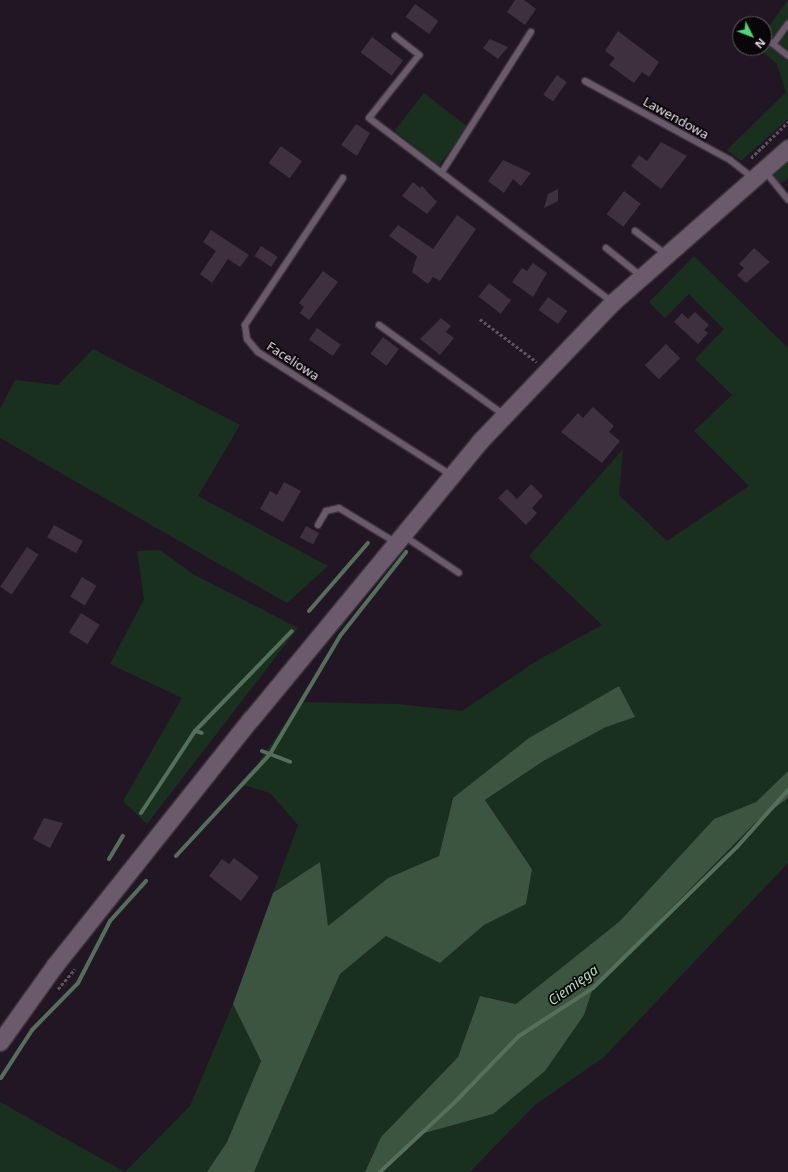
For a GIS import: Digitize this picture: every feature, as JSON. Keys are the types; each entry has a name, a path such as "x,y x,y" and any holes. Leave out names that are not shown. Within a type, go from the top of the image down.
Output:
{"main road":[{"path":"0,1042 55,965 398,538 451,475 547,369 613,302 665,254 788,148"},
{"path":"0,1024 55,965"}],"lane":[{"path":"788,24 774,42 788,56"},
{"path":"442,172 530,32"},
{"path":"395,36 419,55 369,118 613,302"},
{"name":"Lawendowa","path":"585,81 730,160 758,173 788,200"},
{"name":"Faceliowa","path":"343,178 245,325 247,339 258,352 451,475"},
{"path":"635,231 665,254"},
{"path":"606,248 641,276"},
{"path":"379,324 505,414"},
{"path":"318,525 326,511 339,508 398,538 459,573"}],"path":[{"path":"480,319 547,369"}],"green space":[{"path":"788,0 788,119 741,161 727,150 786,92 777,64 768,56 772,56 772,22"},
{"path":"424,93 468,127 439,165 394,131"},
{"path":"788,156 788,178 780,184 773,175 774,168"},
{"path":"694,256 788,348 788,771 756,802 714,819 620,921 516,1004 480,996 458,1057 381,1137 365,1172 254,1172 340,974 386,936 440,963 484,925 526,904 532,868 485,800 545,760 606,727 634,716 619,686 453,798 439,856 388,878 327,927 320,862 273,893 298,825 270,793 243,785 300,702 398,704 462,711 538,660 602,625 529,556 623,449 619,495 667,541 749,486 694,431 732,395 695,359 724,329 689,294 665,318 649,302"},
{"path":"93,349 240,425 198,496 328,566 287,603 0,438 0,409 15,380 58,385"},
{"path":"160,550 193,574 298,628 147,824 123,801 182,698 110,664 144,599 137,551"},
{"path":"619,686 635,717 606,727 545,760 485,800 532,869 526,904 484,925 440,963 386,936 340,974 254,1172 207,1172 227,1142 261,1061 233,1004 273,893 320,862 328,926 388,878 439,856 453,798 529,738"},
{"path":"788,771 788,798 756,822 593,988 584,1015 545,1071 493,1114 421,1134 380,1172 365,1172 381,1137 458,1057 480,996 516,1004 620,921 714,819 756,802"},
{"path":"788,798 788,863 604,1057 535,1105 470,1172 380,1172 421,1134 493,1114 584,1015 593,988 756,822"},
{"path":"233,1004 261,1061 227,1142 207,1172 125,1172 190,1106"},
{"path":"0,1102 125,1172 0,1172"}],"building":[{"path":"515,0 524,0 536,9 525,25 507,12"},
{"path":"415,4 438,21 429,34 406,17"},
{"path":"618,31 659,62 649,77 642,72 634,83 609,65 615,58 605,51"},
{"path":"372,37 403,60 392,76 361,52"},
{"path":"490,39 508,47 498,59 483,48"},
{"path":"557,75 567,82 553,102 543,95"},
{"path":"356,124 370,133 357,156 341,145"},
{"path":"661,142 687,156 661,189 631,166 639,155 647,161"},
{"path":"281,146 302,161 290,178 269,163"},
{"path":"503,160 531,173 521,186 513,179 504,193 488,181"},
{"path":"413,182 420,188 422,186 437,202 427,214 402,196"},
{"path":"558,189 558,201 544,208 548,194"},
{"path":"624,191 641,204 623,227 607,214"},
{"path":"457,215 476,229 440,281 433,277 428,284 412,272 417,256 389,236 398,225 433,249"},
{"path":"211,230 249,255 240,267 228,259 212,283 200,274 216,251 203,242"},
{"path":"261,246 278,257 271,267 254,256"},
{"path":"754,248 770,262 746,283 737,275 744,268 739,264"},
{"path":"533,263 547,273 533,297 512,282 522,268 527,271"},
{"path":"323,271 338,282 309,320 300,313 304,307 299,303"},
{"path":"489,283 511,300 501,314 479,296"},
{"path":"548,297 567,311 558,324 539,310"},
{"path":"695,312 709,325 704,330 708,333 698,344 674,322 682,313 688,319"},
{"path":"441,318 451,326 446,332 454,338 440,355 420,339"},
{"path":"317,328 341,345 333,356 309,339"},
{"path":"383,337 399,349 386,366 370,354"},
{"path":"666,344 680,358 659,379 645,365"},
{"path":"593,407 614,426 609,432 620,441 602,463 561,432 578,413 583,418"},
{"path":"284,482 301,491 283,522 260,509 270,491 277,495"},
{"path":"531,484 543,496 532,508 537,513 526,525 498,498 507,489 517,499"},
{"path":"54,525 83,541 76,553 47,537"},
{"path":"306,526 319,533 313,545 300,537"},
{"path":"27,547 39,555 12,595 0,587"},
{"path":"82,577 97,586 85,605 70,597"},
{"path":"81,613 100,625 87,644 69,633"},
{"path":"44,818 63,823 50,848 33,839"},
{"path":"234,858 259,877 241,901 209,876 222,859 229,864"}],"waterway":[{"path":"309,611 368,543"},
{"path":"176,856 270,754 340,636 406,552"},
{"path":"141,813 195,731 292,631"},
{"path":"195,731 202,733"},
{"path":"262,751 290,762"},
{"name":"Ciemięga","path":"380,1172 454,1103 519,1036 593,988 737,847 788,790"},
{"path":"109,859 123,836"},
{"path":"1,1078 32,1030 78,983 110,921 146,881"}]}
